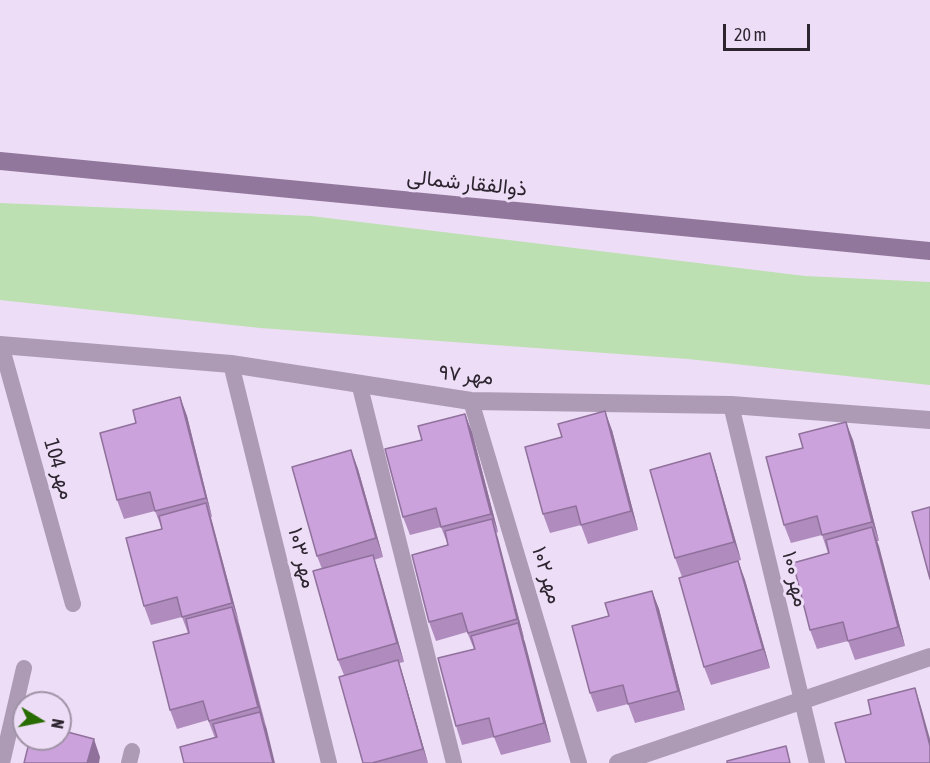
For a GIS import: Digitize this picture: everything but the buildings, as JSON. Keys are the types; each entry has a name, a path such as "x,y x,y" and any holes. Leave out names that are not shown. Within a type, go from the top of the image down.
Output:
{"street":[{"name":"ذوالفقار شمالی","path":"0,161 930,251"},
{"name":"مهر ۹۷","path":"1,345 231,364 471,401 731,405 930,420"},
{"path":"618,763 930,657"}],"lane":[{"name":"مهر 104","path":"1,345 73,604"},
{"name":"مهر ۱۰۳","path":"231,364 329,763"},
{"path":"359,383 454,763"},
{"name":"مهر ۱۰۲","path":"471,401 579,763"},
{"name":"مهر ۱۰۰","path":"731,405 817,763"},
{"path":"2,763 24,668"}],"green space":[{"path":"0,203 311,216 805,276 930,282 930,385 688,359 260,328 0,300"}]}
